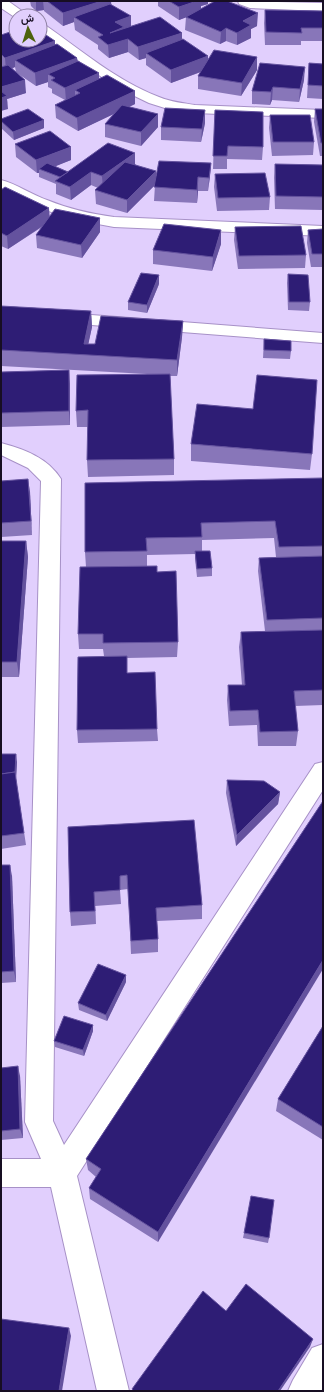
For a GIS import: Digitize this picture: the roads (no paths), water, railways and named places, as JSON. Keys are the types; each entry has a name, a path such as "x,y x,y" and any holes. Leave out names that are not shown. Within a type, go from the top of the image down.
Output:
{"street":[{"path":"244,1 250,4 323,7"},
{"path":"1,2 10,8"},
{"path":"48,34 121,84 154,100 173,106 323,114"},
{"path":"1,185 24,198 65,213 114,222 323,230"},
{"path":"1,313 323,338"},
{"path":"1,449 36,462 51,479 39,1122 62,1173 113,1391"},
{"path":"62,1173 323,771"},
{"path":"1,1173 62,1173"},
{"path":"304,1391 323,1359"}]}
